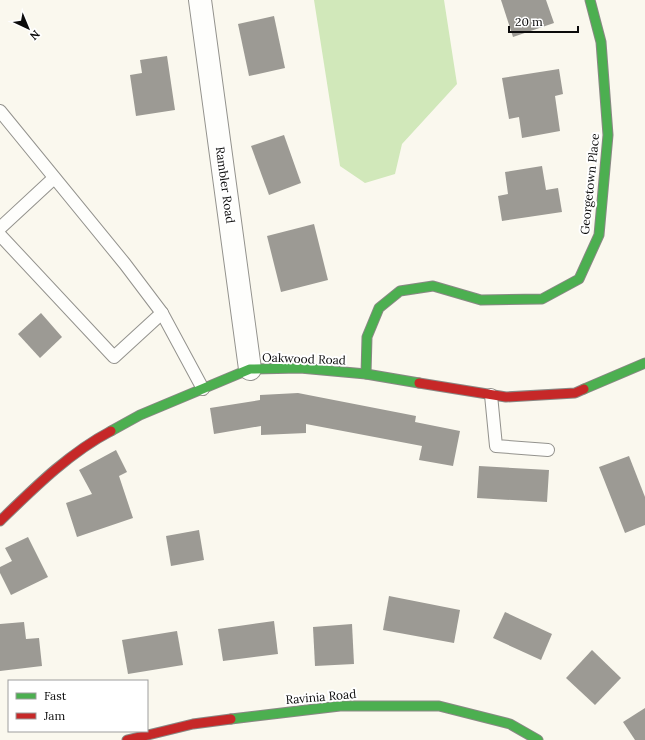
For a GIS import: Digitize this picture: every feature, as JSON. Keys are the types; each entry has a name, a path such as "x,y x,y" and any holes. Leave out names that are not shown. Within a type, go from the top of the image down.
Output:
{"street":[{"name":"Rambler Road","path":"200,0 250,369"},
{"name":"Georgetown Place","path":"366,374 367,337 379,308 400,291 433,286 482,300 542,299 579,279 599,235 608,135 602,42 590,0"},
{"name":"Oakwood Road","path":"0,521 34,488 90,442 140,415 250,369 300,368 366,374 506,397 575,393 645,364"},
{"name":"Ravinia Road","path":"127,740 193,724 340,706 439,706 510,724 538,740"}],"lane":[{"path":"0,111 125,264 162,313 203,388"},
{"path":"0,228 54,178"},
{"path":"0,235 114,357 162,313"},
{"path":"491,395 496,446 548,450"}],"green space":[{"path":"314,0 444,0 457,84 402,144 395,174 365,183 340,166"}],"building":[{"path":"501,0 546,0 554,23 513,37"},
{"path":"274,16 285,68 249,76 238,24"},
{"path":"167,56 175,110 136,116 130,75 142,73 140,60"},
{"path":"559,69 563,94 555,96 560,131 522,138 519,117 509,119 502,78"},
{"path":"284,135 301,183 269,195 251,146"},
{"path":"542,166 546,190 558,188 562,212 502,221 498,196 508,194 505,172"},
{"path":"314,224 328,280 281,292 267,236"},
{"path":"41,313 62,337 40,358 18,334"},
{"path":"298,393 416,416 415,422 460,431 453,466 419,460 422,446 306,424 306,433 261,435 261,426 214,434 210,408 260,400 260,395"},
{"path":"116,450 127,472 119,476 133,518 77,537 66,503 92,494 79,470"},
{"path":"629,456 645,497 645,525 625,533 599,467"},
{"path":"479,466 549,470 547,502 477,498"},
{"path":"199,530 204,560 171,566 166,536"},
{"path":"28,537 48,577 11,595 0,573 0,567 12,561 5,548"},
{"path":"389,596 460,610 454,643 383,630"},
{"path":"505,612 552,634 541,660 493,638"},
{"path":"274,621 278,654 223,661 218,629"},
{"path":"24,622 26,639 39,638 42,666 0,671 0,624"},
{"path":"352,624 354,664 315,666 313,627"},
{"path":"177,631 183,665 128,674 122,640"},
{"path":"592,650 621,678 595,705 566,678"},
{"path":"645,708 645,740 635,740 623,722"}],"traffic: fast":[{"path":"366,374 367,337 379,308 400,291 433,286 481,300 542,299 579,279 599,235 608,135 601,42 590,0"},
{"path":"584,389 645,363"},
{"path":"111,431 140,415 250,369 300,368 366,374 419,383"},
{"path":"231,719 340,706 439,706 510,724 538,740"}],"traffic: jam":[{"path":"419,383 506,397 575,393 584,389"},
{"path":"0,521 66,460 111,431"},
{"path":"127,740 193,724 231,719"}]}
